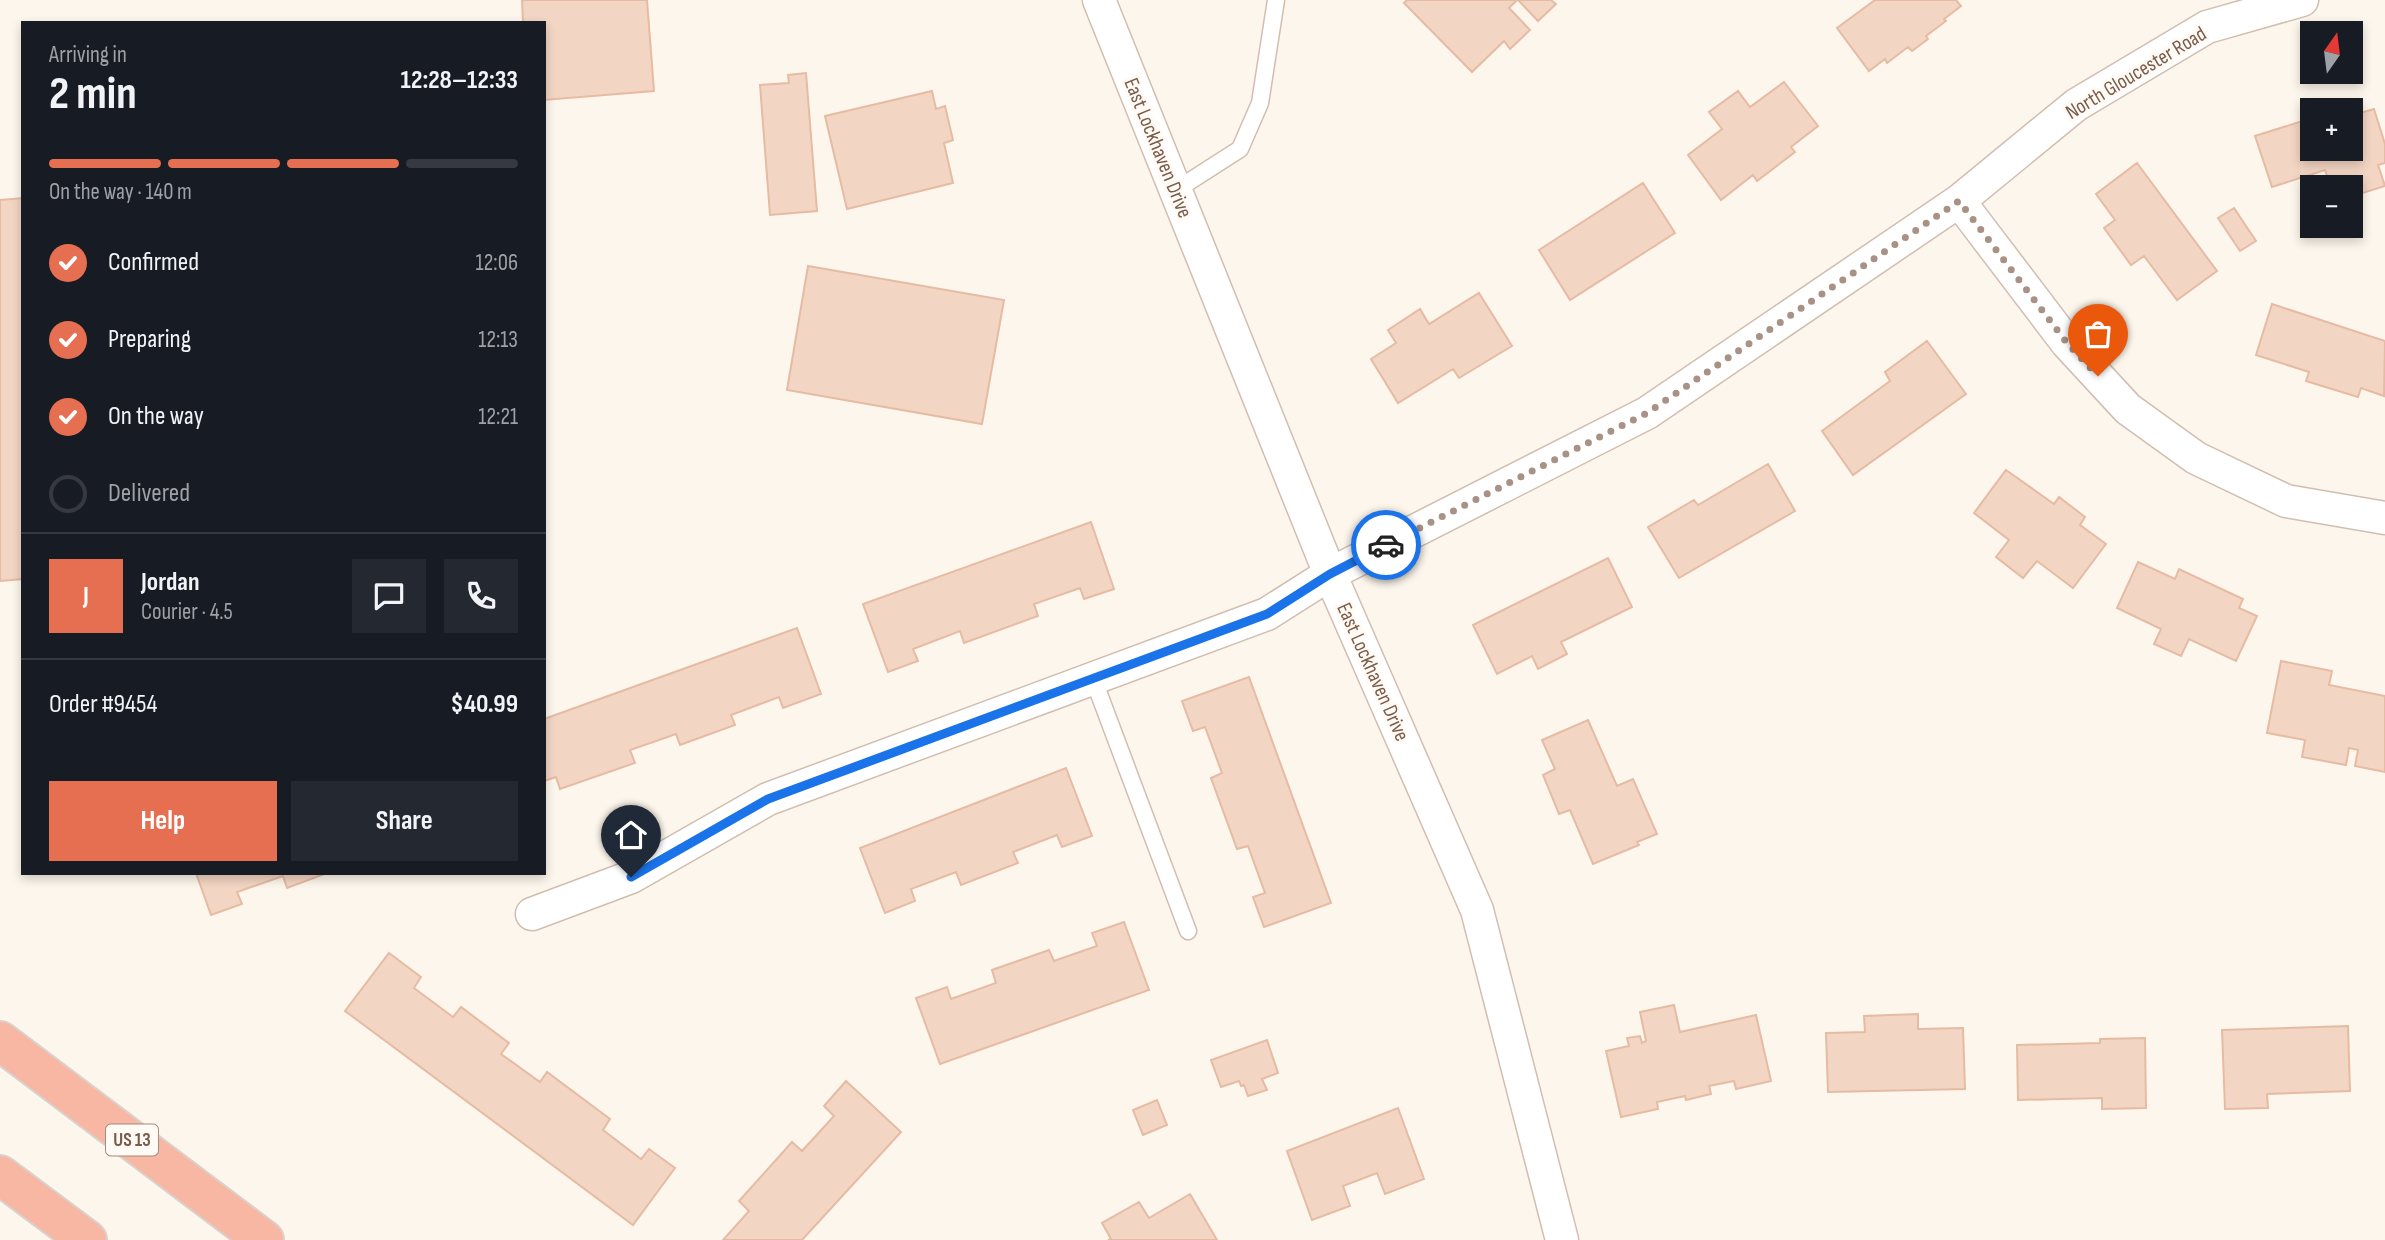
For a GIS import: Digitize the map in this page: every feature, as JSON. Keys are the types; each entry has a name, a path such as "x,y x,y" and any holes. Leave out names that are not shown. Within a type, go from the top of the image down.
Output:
{"highway":[{"name":"US 13","path":"0,1041 264,1240"},
{"path":"0,1175 87,1240"}],"street":[{"name":"East Lockhaven Drive","path":"1099,0 1330,574 1477,910 1562,1240"},
{"name":"North Gloucester Road","path":"532,914 631,877 768,799 1267,614 1330,574 1647,413 1959,201 2076,105 2207,27 2302,0"},
{"path":"1959,201 2067,343 2128,409 2196,458 2286,501 2385,518"}],"lane":[{"path":"1175,190 1241,149 1259,103 1276,0"},
{"path":"1093,678 1188,931"}],"building":[{"path":"522,0 647,0 654,91 546,100 546,21 523,21"},
{"path":"1407,0 1517,0 1509,8 1530,30 1510,49 1504,41 1472,72 1404,3"},
{"path":"1518,0 1551,0 1556,4 1538,21"},
{"path":"1875,0 1956,0 1961,6 1912,51 1908,47 1887,63 1885,59 1869,71 1837,28"},
{"path":"806,73 817,211 770,215 760,85 789,83 788,75"},
{"path":"1784,82 1818,126 1791,147 1795,152 1757,181 1753,175 1721,200 1688,155 1722,129 1709,112 1738,91 1750,107"},
{"path":"932,91 936,109 945,106 953,140 944,143 953,183 847,209 825,116"},
{"path":"2374,109 2385,144 2385,163 2378,165 2385,186 2363,193 2363,175 2327,175 2325,170 2300,175 2300,178 2272,187 2255,136 2300,122 2300,161 2363,161 2363,112"},
{"path":"2137,163 2217,271 2177,300 2144,256 2131,265 2104,228 2115,220 2096,194"},
{"path":"1643,183 1675,233 1570,300 1539,250"},
{"path":"21,198 21,579 0,581 0,200"},
{"path":"2234,208 2256,241 2240,251 2218,218"},
{"path":"808,266 1004,300 982,424 787,390"},
{"path":"1479,293 1512,346 1459,378 1453,369 1398,403 1371,359 1396,343 1388,330 1420,309 1429,324"},
{"path":"2272,304 2385,341 2384,396 2361,388 2358,397 2306,381 2309,372 2256,355"},
{"path":"1927,341 1966,394 1853,475 1822,431 1890,381 1885,372"},
{"path":"1768,464 1795,511 1679,578 1648,527 1694,500 1698,505"},
{"path":"2006,470 2054,504 2059,497 2085,517 2080,525 2106,544 2073,588 2037,561 2023,578 1996,557 2009,540 1974,513"},
{"path":"1091,522 1114,589 1084,599 1080,588 1034,604 1038,616 964,643 960,631 913,649 918,661 888,672 863,604"},
{"path":"1608,558 1632,607 1561,642 1567,654 1538,669 1532,656 1497,674 1473,625"},
{"path":"2138,562 2175,579 2179,569 2243,599 2239,608 2257,616 2236,661 2189,639 2181,656 2154,644 2161,629 2117,608"},
{"path":"797,628 821,694 783,708 779,697 731,715 735,725 680,745 676,734 630,750 635,763 560,789 556,777 546,780 546,718"},
{"path":"2281,661 2332,671 2329,685 2385,696 2385,772 2355,766 2358,750 2349,748 2346,765 2302,757 2305,740 2267,733"},
{"path":"1249,677 1331,903 1264,927 1253,897 1265,893 1248,846 1237,849 1211,778 1222,773 1205,727 1193,731 1182,701"},
{"path":"1588,720 1617,786 1633,779 1657,834 1637,842 1639,845 1593,864 1570,810 1559,814 1543,775 1555,769 1542,740"},
{"path":"1066,768 1092,836 1062,847 1057,835 1013,852 1018,863 961,885 956,872 911,889 915,901 885,913 860,848"},
{"path":"197,875 322,875 287,888 283,876 237,892 242,904 211,915"},
{"path":"1124,922 1149,990 940,1064 916,998 947,987 951,999 996,983 992,970 1049,950 1054,961 1097,946 1092,933"},
{"path":"389,953 421,977 414,988 453,1017 461,1007 509,1043 501,1054 540,1082 547,1072 610,1119 603,1130 641,1159 649,1149 675,1168 633,1225 345,1011"},
{"path":"1674,1005 1680,1032 1756,1015 1771,1081 1736,1089 1734,1081 1709,1086 1711,1094 1686,1100 1685,1096 1657,1102 1658,1109 1621,1117 1606,1051 1629,1046 1627,1038 1640,1036 1642,1043 1646,1041 1640,1012"},
{"path":"1918,1014 1918,1029 1963,1028 1965,1089 1828,1092 1826,1033 1865,1032 1864,1016"},
{"path":"2348,1026 2350,1091 2267,1094 2268,1108 2225,1109 2222,1030"},
{"path":"2145,1038 2146,1108 2102,1109 2102,1098 2018,1100 2017,1045 2100,1043 2100,1039"},
{"path":"1267,1040 1278,1073 1262,1079 1267,1090 1248,1096 1244,1085 1241,1086 1239,1081 1221,1087 1211,1060"},
{"path":"846,1081 901,1132 802,1240 723,1240 749,1211 739,1201 792,1142 802,1151 834,1116 824,1106"},
{"path":"1157,1100 1167,1125 1143,1135 1133,1110"},
{"path":"1398,1108 1424,1179 1385,1194 1377,1173 1343,1186 1350,1206 1312,1220 1287,1151"},
{"path":"1190,1194 1217,1240 1108,1240 1111,1239 1102,1223 1139,1202 1149,1218"}],"way so far":[{"path":"1386,545 1647,413 1959,201 2067,343 2098,376"}],"route":[{"path":"631,877 768,799 1267,614 1330,574 1386,545"}]}
